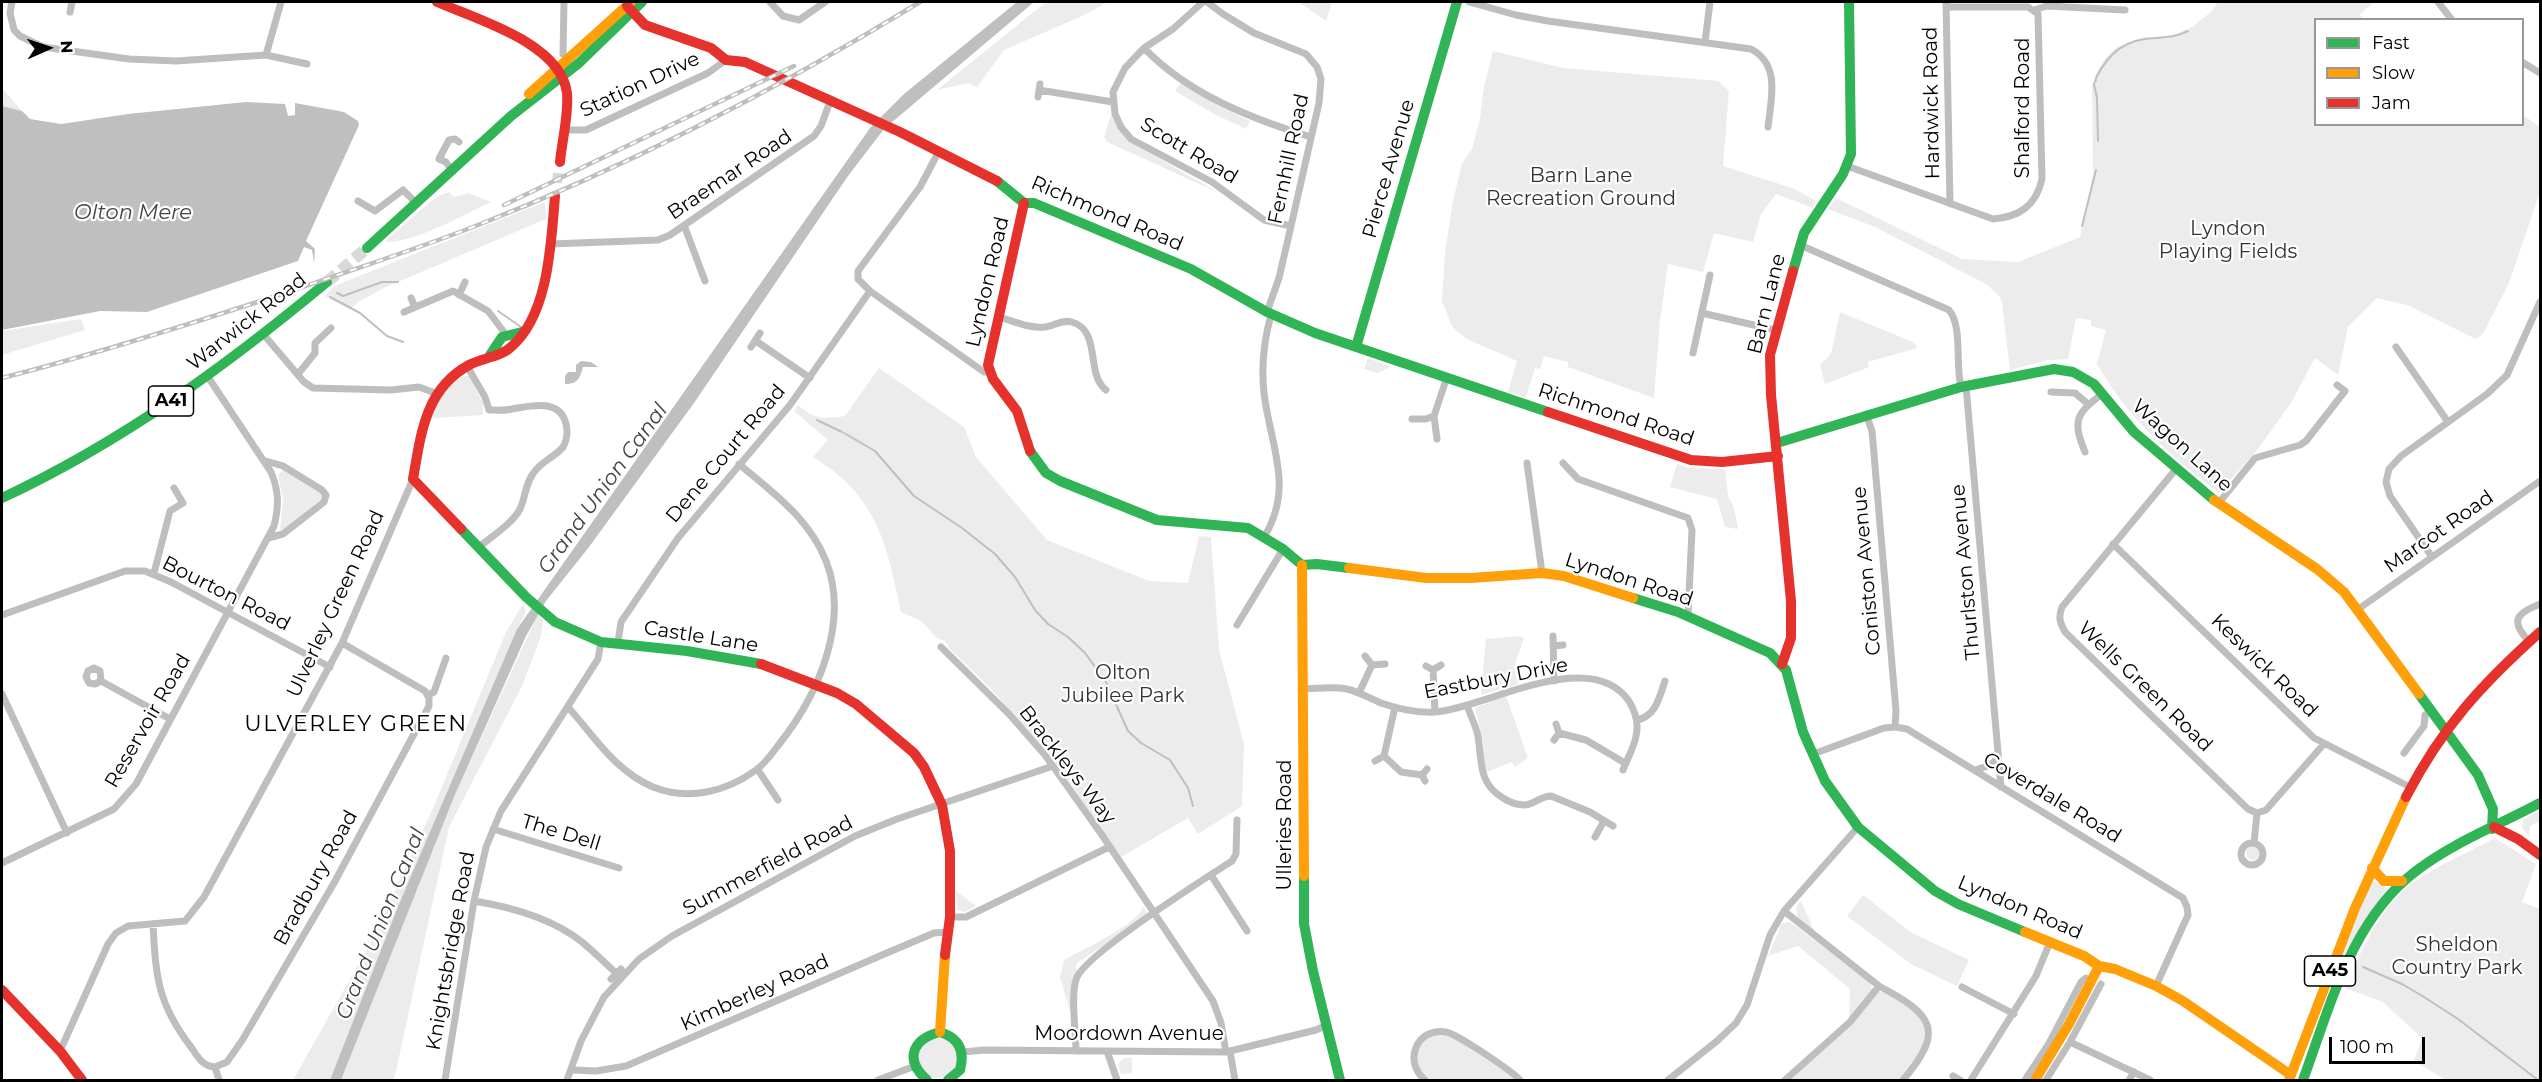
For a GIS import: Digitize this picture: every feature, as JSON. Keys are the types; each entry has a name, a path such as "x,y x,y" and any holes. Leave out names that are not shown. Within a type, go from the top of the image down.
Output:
{"main road":[{"path":"437,2 542,53 559,73"},
{"path":"367,248 511,116 530,93 559,73 628,5 642,2"},
{"name":"Pierce Avenue","path":"1356,347 1457,2"},
{"name":"Barn Lane","path":"1782,664 1791,638 1791,601 1769,369 1775,330 1800,245 1809,223 1847,166 1852,134 1849,2"},
{"name":"Richmond Road","path":"628,5 645,25 711,48 726,60 746,62 831,99 939,151 1014,192 1024,203 1034,203 1191,269 1269,314 1512,401 1691,460 1722,462 1778,456"},
{"name":"Ulverley Green Road","path":"413,479 427,408 435,393 444,382 467,366 490,355 505,342 522,332 534,314 544,288 565,130 567,96 559,73"},
{"name":"Lyndon Road","path":"1024,203 989,357 990,372 1017,411 1031,453 1046,473 1060,481 1157,520 1248,528 1283,549 1302,565 1317,564 1443,579 1542,573 1564,576 1688,616 1770,653 1782,664 1789,676 1799,720 1834,796 1858,827 1935,891 1958,904 2084,956 2099,966 2115,969 2156,986 2208,1016 2290,1078"},
{"name":"Warwick Road","path":"2,498 86,456 208,377 264,335 327,282"},
{"name":"Wagon Lane","path":"1777,443 1963,386 2054,369 2089,379 2134,432 2176,469 2218,504 2328,578 2344,592 2484,786 2493,809 2493,828"},
{"name":"Castle Lane","path":"413,479 531,601 547,616 566,628 601,642 618,642 749,660 816,685 855,704 914,753 935,786 942,805 950,851 950,917 940,1032"},
{"name":"Ulleries Road","path":"1302,565 1304,924 1313,971 1341,1080"},
{"name":"A45","path":"2290,1078 2372,868 2410,787 2462,708 2491,676 2541,632"},
{"name":"A45","path":"2303,1080 2350,958 2365,928 2381,904 2403,881 2456,845 2541,803"},
{"path":"2516,817 2518,839"},
{"path":"2493,828 2518,839 2541,855"},
{"path":"2372,868 2385,883 2403,881"},
{"path":"2290,1078 2300,1072 2337,977 2350,958"},
{"path":"2035,1080 2059,1051 2073,1027 2097,984 2099,966"},
{"path":"2,990 60,1051 82,1080"},
{"path":"927,1080 921,1076 913,1058 917,1044 930,1034 940,1032 956,1040 963,1052 960,1070 948,1080"}],"street":[{"path":"11,2 10,13 14,30 20,36 43,46 129,59 176,61 266,55 307,64"},
{"path":"266,55 281,2"},
{"path":"563,54 564,2"},
{"path":"770,2 783,16 798,20 825,2"},
{"path":"1039,90 1113,102 1113,92 1119,77 1129,63 1144,48 1173,29 1205,2"},
{"name":"Fernhill Road","path":"1205,2 1254,33 1306,54 1312,60 1321,79 1321,90 1311,138 1269,314 1264,347 1263,390 1280,469 1276,512 1264,537"},
{"path":"1468,2 1548,21 1751,49 1766,62 1772,80 1768,127"},
{"path":"1705,42 1710,2"},
{"path":"2438,2 2450,18"},
{"path":"70,12 72,3 80,6"},
{"name":"Shalford Road","path":"1847,166 1993,219 2008,218 2021,212 2029,206 2040,189 2042,169 2039,19 2034,10 2028,7 1946,4"},
{"name":"Hardwick Road","path":"1946,4 1950,204"},
{"path":"2034,10 2047,6 2126,10"},
{"path":"1144,48 1188,84 1221,102 1262,122 1311,138"},
{"name":"Station Drive","path":"565,130 586,130 708,73 726,60"},
{"path":"2524,63 2541,73"},
{"name":"Braemar Road","path":"550,244 658,240 670,235 814,136 821,126 831,99"},
{"name":"Scott Road","path":"1113,102 1121,127 1131,139 1212,182 1264,220 1291,226"},
{"path":"452,171 446,162 439,159 449,140 459,142"},
{"path":"939,151 920,186 858,271 860,283 984,372 990,372"},
{"path":"358,201 375,211 403,190 416,203"},
{"path":"684,225 705,281"},
{"name":"Thurlston Avenue","path":"1800,245 1949,310 1956,322 1958,373 1963,386 2001,787"},
{"path":"1693,353 1710,275"},
{"path":"459,295 465,282"},
{"path":"404,312 445,292 453,291 488,310 505,342"},
{"name":"Dene Court Road","path":"618,642 621,622 678,538 810,378 870,291"},
{"path":"411,298 416,307"},
{"path":"2432,557 2390,496 2386,482 2389,470 2393,463 2496,387 2507,375 2541,302"},
{"path":"1702,313 1775,330"},
{"path":"999,317 1036,327 1046,327 1068,321 1078,325 1089,339 1097,378 1106,390"},
{"path":"298,374 315,353 315,343 331,328"},
{"path":"264,335 313,388 391,390 419,387 435,393"},
{"path":"751,347 758,337 810,378"},
{"path":"2396,347 2448,422"},
{"path":"467,366 485,397 489,410 510,410 534,405 547,406 559,410 567,431 565,444 537,468 529,480 516,513 479,547"},
{"name":"Reservoir Road","path":"2,863 114,809 125,798 136,784 274,526 279,504 276,483 266,461 208,377"},
{"path":"1437,439 1434,416 1447,377"},
{"path":"2218,504 2255,458 2300,445 2306,441 2344,391 2337,385"},
{"path":"2051,392 2075,393 2088,404"},
{"path":"2085,452 2076,426 2077,418 2088,404 2103,393"},
{"name":"Coniston Avenue","path":"1866,414 1872,431 1896,711 1895,727"},
{"path":"1412,419 1434,416"},
{"path":"266,461 283,466 322,490 326,495 324,502 283,534 268,538"},
{"path":"1527,463 1542,573"},
{"path":"1563,463 1578,479 1688,518 1692,530 1688,616"},
{"path":"568,707 599,746 618,765 654,787 693,795 724,787 758,770 805,709 825,657 833,621 832,593 827,563 809,528 798,514 739,464"},
{"name":"Wells Green Road","path":"2176,469 2062,607 2059,615 2060,624 2065,633 2205,769 2248,809 2257,813"},
{"name":"Ulverley Green Road","path":"60,1051 108,944 116,933 129,926 183,922 198,907 330,667 413,479"},
{"name":"Marcot Road","path":"2357,610 2541,481"},
{"path":"154,573 170,511 183,503 174,488"},
{"name":"Keswick Road","path":"2113,544 2323,745 2410,787"},
{"path":"1237,625 1283,549"},
{"name":"Bourton Road","path":"2,615 125,571 145,571 154,573 330,667"},
{"path":"2529,641 2519,630 2518,617 2529,608 2541,604"},
{"path":"1553,636 1554,681"},
{"name":"Knightsbridge Road","path":"445,1080 474,901 481,866 493,830 501,811 598,659 601,642"},
{"path":"342,643 428,695"},
{"path":"1554,646 1563,645"},
{"name":"Brackleys Way","path":"941,647 1009,714 1053,766 1154,913 1213,1001 1221,1023 1235,1080"},
{"path":"1365,656 1372,665"},
{"name":"Bradbury Road","path":"215,1067 227,1062 243,1039 334,882 429,706 428,695 434,692 446,658"},
{"path":"1372,665 1385,664"},
{"path":"1359,693 1372,665"},
{"path":"1433,670 1441,665"},
{"path":"1426,666 1433,670"},
{"path":"1433,670 1435,712"},
{"name":"Eastbury Drive","path":"1301,689 1334,688 1359,693 1395,707 1435,712 1467,705 1526,686 1554,681 1597,680 1615,687 1630,704 1637,720"},
{"path":"101,681 170,719"},
{"path":"1558,733 1586,740 1624,766 1636,738 1637,720 1650,716 1665,681"},
{"path":"2,694 67,833"},
{"path":"1659,697 1668,700"},
{"path":"1467,705 1478,734 1481,772 1489,788 1504,799 1526,805 1551,796 1590,812 1613,826"},
{"path":"1375,761 1384,756 1395,707"},
{"path":"2404,753 2424,726 2425,715 2431,710"},
{"path":"1554,740 1558,733 1556,724"},
{"path":"1813,754 1884,728 1895,727"},
{"name":"Coverdale Road","path":"1895,727 1907,729 2183,898 2188,915 2156,986"},
{"path":"2254,843 2257,813 2266,810 2323,745"},
{"path":"1384,756 1401,772 1424,775"},
{"path":"1975,770 1990,765 1998,756"},
{"name":"Summerfield Road","path":"567,1080 573,1070 581,1041 604,997 645,955 672,936 826,850 877,827 1053,766"},
{"path":"758,770 778,800"},
{"path":"1076,1051 1076,979 1084,965 1154,913 1235,859 1237,820"},
{"path":"1594,837 1604,821"},
{"path":"1668,1080 1736,1023 1747,1005 1770,935 1784,911 1858,827"},
{"name":"The Dell","path":"493,830 619,868"},
{"path":"950,917 966,917 1109,847"},
{"path":"1211,875 1247,931"},
{"path":"474,901 523,911 561,929 580,940 616,974"},
{"path":"1234,911 1245,908"},
{"path":"1784,911 1879,986 1917,1009 1927,1025 1928,1039 1925,1051 1904,1080"},
{"path":"153,926 158,978 164,1004 172,1020 200,1059 207,1066 215,1067 219,1080"},
{"name":"Kimberley Road","path":"573,1070 596,1071 626,1066 934,933 947,932"},
{"path":"1971,1080 2036,976 2050,942"},
{"path":"2025,1080 2048,1045 2081,982 2086,978 2097,984"},
{"path":"1785,1080 1844,1028 1879,986"},
{"path":"1962,987 2014,1014"},
{"name":"Moordown Avenue","path":"963,1052 1107,1050 1228,1052 1316,1030 1327,1025"},
{"path":"2046,1080 2059,1051 2070,1042 2073,1027"},
{"path":"1425,1080 1415,1069 1414,1052 1421,1039 1436,1031 1449,1032 1520,1080"},
{"path":"2070,1042 2150,1080"},
{"path":"1107,1050 1117,1080"},
{"path":"878,1080 915,1066"},
{"path":"2129,1080 2134,1072"},
{"path":"1953,1076 1960,1080"}],"green space":[{"path":"1046,2 1108,2 1080,17 1004,50 977,87 968,83 937,90"},
{"path":"1332,2 1326,21 1300,3"},
{"name":"Lyndon Playing Fields","path":"2218,2 2374,2 2359,15 2364,18 2314,18 2314,126 2524,126 2524,116 2540,127 2540,192 2509,283 2483,334 2476,339 2407,305 2377,298 2348,327 2338,375 2315,358 2291,403 2257,450 2219,493 2151,435 2109,383 2097,364 2106,330 2091,326 2091,320 2076,318 2068,359 2048,360 2010,370 2002,303 2000,297 1986,284 1875,227 1828,209 1836,198 1962,259 2018,262 2080,237 2093,175 2092,84 2099,68 2117,47 2140,38 2172,36 2192,27 2211,12"},
{"name":"Barn Lane Recreation Ground","path":"1493,51 1563,68 1718,81 1729,91 1723,166 1795,189 1816,201 1813,208 1776,194 1761,214 1753,242 1714,233 1703,272 1668,264 1660,320 1654,398 1568,367 1568,362 1544,356 1540,369 1535,368 1526,397 1508,392 1517,361 1467,339 1452,326 1442,301 1445,252 1462,163 1472,149"},
{"path":"1181,83 1219,106 1250,121 1246,129 1216,115 1175,91"},
{"path":"2,88 22,111 2,106"},
{"path":"1111,115 1129,141 1219,193 1107,142 1104,137"},
{"path":"449,192 454,197 468,193 491,202 422,234 407,239 385,241 436,197"},
{"path":"545,202 546,219 386,287 358,302 350,309 325,296 334,286"},
{"path":"1840,312 1910,341 1917,348 1868,362 1869,367 1825,384 1820,365 1831,354"},
{"path":"81,319 85,330 2,355 2,331"},
{"path":"1368,358 1391,367 1377,373 1364,369"},
{"name":"Olton Jubilee Park","path":"879,368 964,427 976,457 1047,540 1149,581 1188,583 1199,536 1211,537 1219,650 1244,744 1242,806 1198,834 1188,818 1121,857 1051,756 992,690 949,648 945,641 937,638 921,621 901,612 890,564 876,523 852,488 835,472 813,457 828,440 794,411 798,405 820,417 845,416"},
{"path":"469,376 483,403 483,415 432,418 441,397 450,385 455,380"},
{"path":"1677,464 1690,468 1725,469 1728,496 1734,508 1738,529 1725,527 1717,499 1670,487"},
{"path":"283,470 322,494 323,497 284,530 280,530 283,499 278,475"},
{"path":"523,604 526,612 399,904 330,1080 293,1080 371,942 434,806 506,632"},
{"path":"538,614 543,621 541,636 522,686 449,827 394,1080 341,1080 454,797"},
{"path":"1519,636 1524,638 1514,667 1518,684 1481,695 1486,639"},
{"path":"1506,696 1528,758 1515,767 1512,762 1484,773 1483,741 1475,708"},
{"path":"2540,810 2540,821 2530,826 2529,836 2522,828 2523,820"},
{"name":"Sheldon Country Park","path":"2495,838 2536,864 2522,902 2540,909 2540,1080 2446,1080 2414,1061 2422,1038 2383,1002 2345,988 2371,933 2398,896 2428,873"},
{"path":"2250,846 2256,846 2260,853 2256,860 2250,860 2246,856 2246,850"},
{"path":"2371,881 2387,888 2387,891 2339,962"},
{"path":"956,891 976,906 965,912 957,910"},
{"path":"1863,895 1912,933 1969,960 1957,986 1911,964 1847,916"},
{"path":"1801,901 1815,933 1798,920 1796,907"},
{"path":"1143,906 1148,915 1076,964 1077,970 1072,981 1073,1008 1070,1011 1060,977 1064,960 1121,928 1140,913"},
{"path":"1790,922 1870,982 1872,989 1849,1018 1850,989 1798,946 1768,956 1782,923"},
{"path":"1876,992 1891,995 1912,1007 1924,1027 1922,1048 1900,1080 1791,1080"},
{"path":"1448,1034 1517,1080 1428,1080 1418,1068 1417,1050 1428,1037"},
{"path":"938,1038 952,1044 958,1058 952,1072 938,1078 924,1072 918,1058 924,1044"},
{"path":"1124,1058 1132,1058 1132,1073 1121,1074 1118,1064"}],"water":[{"path":"1017,2 1034,2 884,129 848,176 694,403 589,547 546,601 526,636 454,797 341,1080 330,1080 399,904 517,629 870,128 904,94"},
{"name":"Olton Mere","path":"246,102 285,104 288,116 295,115 295,103 344,112 358,121 359,125 306,241 315,249 314,263 312,250 304,247 298,261 147,312 100,311 2,330 2,106 22,111 30,119 61,124 128,114"},
{"path":"581,361 591,362 598,367 583,367 578,380 565,384 565,376 568,372 576,372 576,365"}],"waterway":[{"path":"2096,78 2113,54 2127,44 2145,39 2176,36 2188,31"},
{"path":"2094,84 2097,98 2098,141"},
{"path":"2082,226 2096,170"},
{"path":"337,293 343,296 382,282 398,282"},
{"path":"330,297 360,313 387,336 403,342"},
{"path":"498,311 521,327"},
{"path":"817,420 842,432"},
{"path":"844,433 875,451 914,496 962,528 995,554 1015,577 1035,610 1048,624 1068,637 1085,653 1106,682 1128,731 1141,743 1170,760 1188,788 1193,806"},
{"path":"2363,967 2402,984 2424,997 2458,1019 2538,1080"}],"tunnel":[{"path":"557,183 558,173"},
{"path":"327,282 367,248"}],"railway":[{"path":"2,378 148,337 294,290 473,227 589,178 702,124 812,65 920,2"},
{"path":"504,205 794,66"}],"traffic: fast":[{"path":"367,248 511,116 579,63 642,2"},
{"path":"1356,347 1457,2"},
{"path":"1793,271 1804,233 1843,174 1851,154 1849,2"},
{"path":"997,181 1024,203 1034,203 1191,269 1267,312 1315,333 1548,412"},
{"path":"2,498 89,452 172,400 250,343 327,282"},
{"path":"490,355 502,337 522,332"},
{"path":"1777,443 1961,387 2054,369 2073,372 2094,384 2134,432 2214,500"},
{"path":"1030,451 1046,473 1060,481 1157,520 1248,528 1283,549 1302,565 1317,564 1349,568"},
{"path":"461,529 526,597 555,622 601,642 687,651 761,664"},
{"path":"1633,598 1678,612 1770,653 1786,670 1803,732 1825,781 1858,827 1935,891 1958,904 2025,932"},
{"path":"2419,694 2478,775 2493,809 2492,829"},
{"path":"2303,1080 2345,966 2375,914 2394,891 2416,871 2446,851 2540,803"},
{"path":"1304,876 1304,924 1340,1080"},
{"path":"927,1080 915,1065 914,1051 923,1040 940,1032 952,1038 961,1051 960,1070 948,1080"}],"traffic: slow":[{"path":"529,94 631,2"},
{"path":"2214,500 2317,569 2344,592 2419,694"},
{"path":"1302,565 1304,876"},
{"path":"1349,568 1426,578 1471,578 1542,573 1564,576 1633,598"},
{"path":"2289,1080 2355,908 2406,797"},
{"path":"2372,868 2384,881 2402,881"},
{"path":"2025,932 2084,956 2099,966 2115,969 2156,986 2183,1001 2291,1075"},
{"path":"940,1032 945,955"},
{"path":"2035,1080 2069,1024 2099,966"}],"traffic: jam":[{"path":"437,2 514,35 550,60 561,75 567,93 560,162"},
{"path":"627,6 645,25 711,48 726,60 745,62 900,132 997,181"},
{"path":"461,529 413,479 423,429 434,400 454,375 469,365 507,350 524,333 541,297 546,277 555,196"},
{"path":"1024,203 988,365 993,379 1017,411 1030,451"},
{"path":"1782,664 1791,638 1791,601 1771,395 1770,355 1793,271"},
{"path":"1548,412 1691,460 1722,462 1778,456"},
{"path":"2406,797 2434,749 2465,708 2540,632"},
{"path":"761,664 837,693 856,704 914,753 924,767 942,805 950,851 950,917 945,955"},
{"path":"2494,827 2518,839 2540,855"},
{"path":"2,990 60,1051 82,1080"}],"district":[{"name":"ULVERLEY GREEN","path":"356,725"}],"water label":[{"name":"Grand Union Canal","path":"603,489"},
{"name":"Grand Union Canal","path":"381,924"}]}
